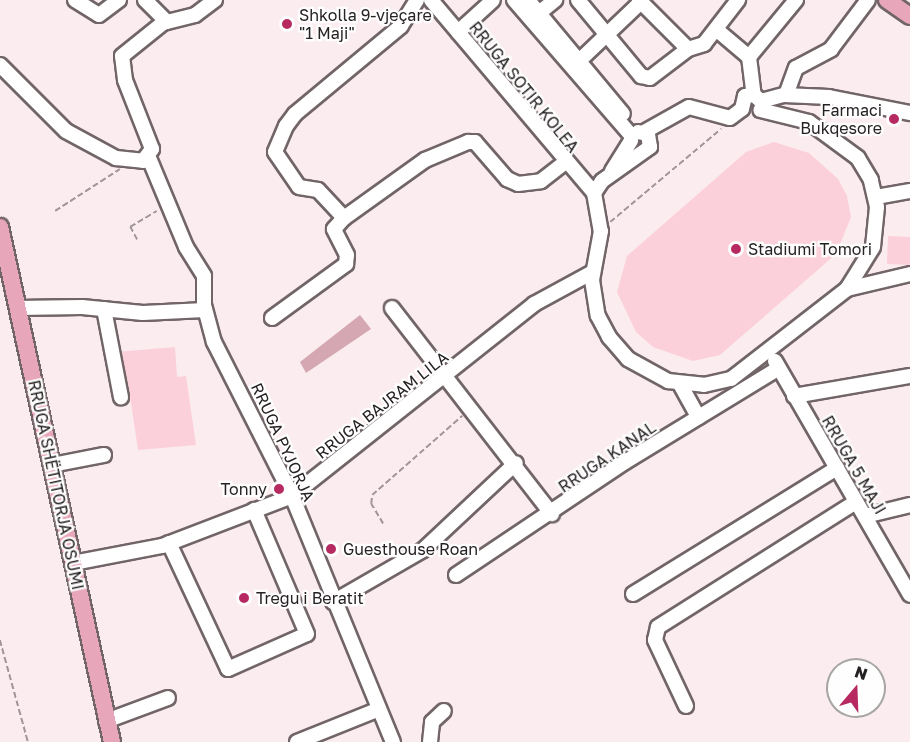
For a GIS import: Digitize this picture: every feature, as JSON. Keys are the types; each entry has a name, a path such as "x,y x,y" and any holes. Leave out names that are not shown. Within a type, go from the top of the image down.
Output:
{"main road":[{"path":"887,0 910,15"},
{"name":"RRUGA SHËTITORJA OSUMI","path":"0,227 112,742"}],"street":[{"path":"75,0 99,15 119,0"},
{"path":"145,0 167,22 195,15 215,0"},
{"path":"344,218 318,190 299,187 277,156 276,145 295,114 401,26 417,0"},
{"name":"RRUGA SOTIR KOLEA","path":"431,0 565,162 594,193"},
{"path":"458,32 493,0"},
{"path":"514,0 636,135 651,138 646,149"},
{"path":"528,0 579,60 636,135"},
{"path":"539,13 555,0"},
{"path":"578,0 640,74 650,78 688,49 704,44 738,0"},
{"path":"750,57 796,0"},
{"path":"786,95 796,68 831,49 868,0"},
{"path":"579,60 640,1 688,49"},
{"name":"RRUGA PYJORJA","path":"167,22 141,39 122,59 125,80 152,149 149,158 168,205 204,276 205,310 217,347 292,496 377,710 393,742"},
{"path":"717,30 750,57 758,102 753,115 742,109 730,118 695,106 685,109 636,135 608,177 594,193 601,231 593,272 598,316 616,347 647,373 680,384 704,385 731,379 847,289 873,247 878,220 876,197 865,169 848,147 809,122 758,102"},
{"path":"0,65 66,131 124,160 139,162 149,158"},
{"path":"758,102 786,95 847,100 910,113"},
{"path":"608,177 646,149 685,109"},
{"path":"272,318 346,264 347,255 334,230 344,218 425,160 468,142 475,142 507,179 518,184 541,181 565,162"},
{"path":"876,197 910,191"},
{"name":"RRUGA BAJRAM LILA","path":"73,563 169,543 292,496 540,299 593,272"},
{"path":"847,289 910,274"},
{"path":"17,308 104,309 143,314 205,310"},
{"path":"392,308 416,334 552,514"},
{"path":"104,309 122,397"},
{"name":"RRUGA 5 MAJI","path":"769,351 910,595"},
{"name":"RRUGA KANAL","path":"456,575 552,514 625,462 778,368"},
{"path":"794,396 910,376"},
{"path":"680,384 698,417"},
{"path":"52,465 104,455"},
{"path":"333,602 423,550 516,464"},
{"path":"633,594 837,468"},
{"path":"686,706 655,640 658,627 856,502"},
{"path":"865,516 910,506"},
{"path":"169,543 228,669 307,634 254,510"},
{"path":"106,721 168,699"},
{"path":"297,742 377,710"},
{"path":"430,742 432,722 444,711"}],"path":[{"path":"601,231 730,118"},
{"path":"55,211 118,174 124,160"},
{"path":"137,240 130,227 168,205"},
{"path":"383,524 370,504 372,495 472,407"},
{"path":"0,640 28,742"}],"shaded area":[{"name":"Stadiumi Tomori","path":"774,142 809,153 838,179 847,196 851,217 836,254 720,355 693,361 653,347 636,332 617,292 627,256 746,152"},
{"path":"888,236 910,237 910,265 887,264"},
{"path":"360,315 371,329 306,373 300,362"},
{"path":"175,347 177,377 186,376 196,445 138,450 128,383 122,382 116,352"}],"place":[{"name":"Shkolla 9-vjeçare \"1 Maji\"","path":"287,24"},
{"name":"Farmaci Bukqesore","path":"894,119"},
{"name":"Stadiumi Tomori","path":"736,249"},
{"name":"Tonny","path":"279,489"},
{"name":"Guesthouse Roan","path":"331,549"},
{"name":"Tregu i Beratit","path":"244,598"}]}
